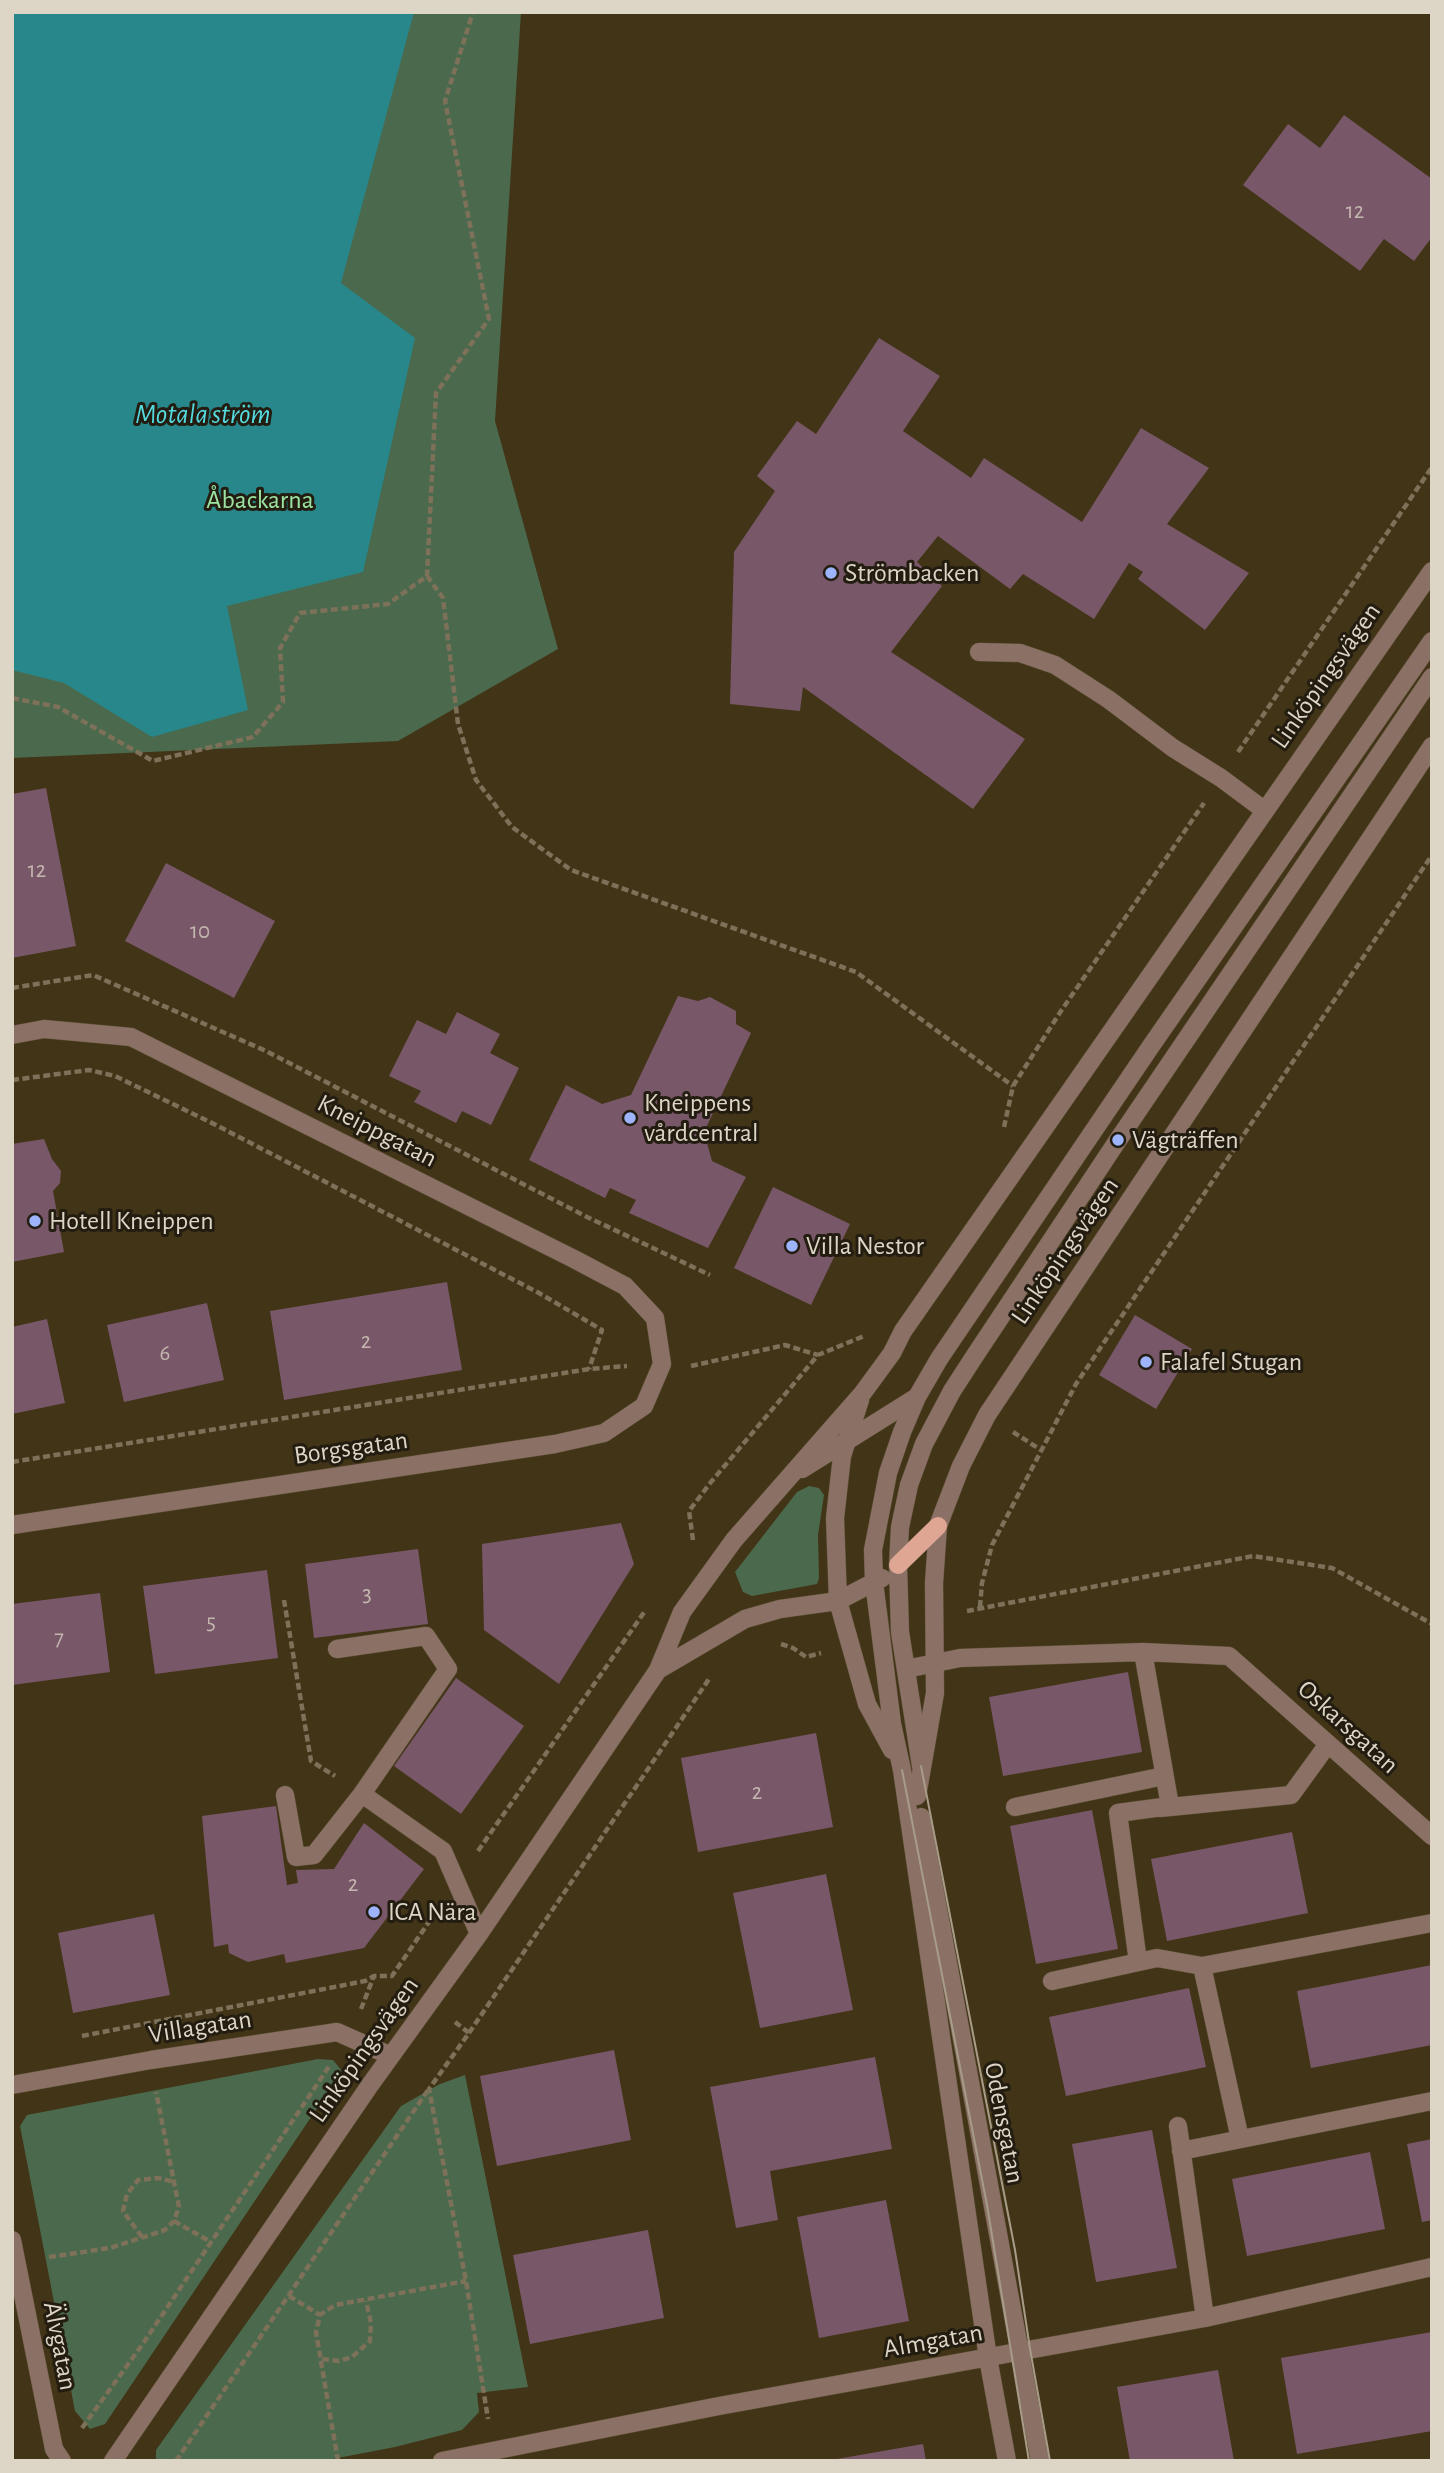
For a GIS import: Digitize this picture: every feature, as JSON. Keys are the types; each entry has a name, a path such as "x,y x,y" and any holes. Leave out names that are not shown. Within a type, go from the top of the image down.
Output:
{"main road":[{"name":"Linköpingsvägen","path":"898,1565 938,1526"}],"street":[{"name":"Linköpingsvägen","path":"113,2461 391,2056 479,1934 658,1670 682,1612 734,1540 862,1394 892,1353 911,1319 1432,571"},
{"path":"1007,2461 988,2358 902,1770 892,1724 874,1582 873,1550 879,1510 891,1463 917,1397 939,1359 1432,641"},
{"path":"979,652 1020,653 1055,664 1264,810"},
{"path":"921,1766 898,1609 898,1565 900,1527 909,1485 924,1444 952,1391 1118,1140 1432,677"},
{"name":"Linköpingsvägen","path":"938,1526 961,1466 987,1415 1432,746"},
{"name":"Kneippgatan","path":"12,1035 44,1029 131,1037 562,1253 625,1286 655,1318 662,1364"},
{"name":"Borgsgatan","path":"12,1525 541,1446 604,1433 644,1406 662,1364"},
{"name":"Odensgatan","path":"862,1394 846,1443 835,1518 838,1601 867,1704 917,1796"},
{"path":"784,1480 917,1397"},
{"name":"Odensgatan","path":"938,1526 934,1622 935,1693 917,1796 1040,2461"},
{"name":"Linköpingsvägen","path":"658,1670 745,1619 780,1609 838,1601 874,1582 898,1565"},
{"path":"285,1795 296,1857 314,1854 362,1794 448,1668 426,1636 337,1649"},
{"path":"905,1669 960,1658 1143,1652 1170,1806 1118,1813 1138,1962"},
{"name":"Oskarsgatan","path":"1143,1652 1229,1656 1432,1836"},
{"path":"1157,1808 1291,1795 1328,1744"},
{"path":"1015,1807 1164,1776"},
{"path":"362,1794 443,1851 479,1934"},
{"path":"1052,1981 1157,1958 1202,1966 1432,1923"},
{"path":"1202,1966 1240,2139"},
{"name":"Villagatan","path":"12,2085 151,2060 337,2032 391,2056"},
{"path":"1181,2151 1432,2101"},
{"path":"1178,2126 1205,2318"},
{"name":"Älvgatan","path":"12,2240 54,2449 62,2461"},
{"name":"Almgatan","path":"442,2461 494,2451 514,2454 719,2406 1205,2318 1432,2267"}],"path":[{"path":"473,12 445,102 489,319 436,393 427,576 443,598 458,724 477,780 512,827 571,870 856,972 1013,1086"},
{"path":"1004,1131 1013,1086 1061,1011 1432,467"},
{"path":"12,698 58,707 152,761 253,737 282,702 280,648 300,613 388,604 427,576"},
{"path":"980,1608 982,1583 992,1545 1076,1384 1432,855"},
{"path":"12,988 93,975 266,1051 585,1216 710,1275"},
{"path":"12,1080 89,1070 115,1076 216,1125 539,1293 602,1330 589,1369"},
{"path":"686,1551 694,1540 689,1511 817,1355 867,1334"},
{"path":"12,1462 589,1369 662,1364 693,1366 785,1345 817,1355"},
{"path":"934,1622 980,1608 1253,1556 1332,1568 1432,1624"},
{"path":"284,1601 312,1760 362,1794"},
{"path":"392,1976 648,1606"},
{"path":"774,1642 793,1648 806,1657 849,1645"},
{"path":"176,2461 408,2116 469,2033 714,1672"},
{"path":"80,2037 365,1981 374,1976 392,1976 469,2033"},
{"path":"79,2435 349,2036 374,1976"},
{"path":"16,2261 110,2248 165,2230 174,2221 179,2207 151,2060"},
{"path":"429,2089 466,2281 494,2451"},
{"path":"142,2237 123,2211 127,2194 138,2180 158,2178 175,2182"},
{"path":"174,2221 211,2242"},
{"path":"338,2461 316,2332 320,2315 335,2305 466,2281"},
{"path":"289,2296 320,2315"},
{"path":"322,2359 339,2361 352,2357 369,2341 371,2323 366,2301"}],"green space":[{"name":"Motala ström","path":"12,12 521,12 495,421 558,649 398,741 12,758"},
{"path":"809,1486 819,1488 824,1495 818,1535 817,1584 752,1596 743,1592 735,1572 797,1492"},
{"path":"318,2059 333,2060 342,2071 105,2424 90,2429 75,2411 20,2126 27,2115"},
{"path":"465,2075 528,2387 477,2393 479,2412 462,2430 395,2447 322,2461 156,2461 156,2450 401,2106 440,2084"}],"water":[{"name":"Motala ström","path":"12,12 414,12 341,283 415,338 363,572 227,606 248,710 152,737 64,683 12,670"}],"building":[{"path":"1344,115 1432,179 1432,237 1414,261 1384,239 1360,271 1243,185 1288,124 1320,148"},
{"name":"Strömbacken","path":"879,338 940,376 903,431 971,478 984,458 1082,522 1141,428 1209,468 1167,524 1249,573 1205,630 1138,579 1143,572 1129,563 1094,619 1023,574 1010,589 938,536 917,562 942,586 891,652 1025,739 973,809 803,687 800,711 730,704 734,552 775,491 757,476 797,421 816,434"},
{"path":"46,788 76,946 12,958 12,794"},
{"path":"166,863 275,921 234,998 125,941"},
{"name":"Kneippens vårdcentral","path":"678,996 698,1001 710,997 736,1011 736,1024 751,1033 704,1132 712,1161 746,1177 708,1248 629,1213 636,1200 610,1188 605,1198 529,1160 566,1085 602,1104 631,1095"},
{"path":"457,1012 500,1034 490,1053 519,1068 491,1125 462,1111 456,1123 414,1102 421,1091 389,1076 417,1020 446,1034"},
{"name":"Hotell Kneippen","path":"44,1139 52,1159 61,1171 60,1183 53,1191 64,1252 12,1262 12,1144"},
{"name":"Villa Nestor","path":"773,1187 850,1224 811,1305 734,1268"},
{"path":"447,1282 462,1370 284,1400 270,1311"},
{"path":"207,1303 224,1380 124,1402 107,1325"},
{"name":"Falafel Stugan","path":"1135,1315 1192,1349 1156,1409 1099,1375"},
{"path":"47,1319 65,1403 12,1414 12,1327"},
{"path":"621,1523 634,1564 559,1684 484,1630 482,1544"},
{"path":"418,1549 428,1624 314,1638 305,1564"},
{"path":"267,1570 278,1658 155,1674 143,1586"},
{"path":"100,1593 110,1672 12,1685 12,1604"},
{"path":"1128,1672 1142,1752 1003,1776 989,1697"},
{"path":"456,1678 524,1726 461,1814 394,1766"},
{"path":"816,1733 833,1827 698,1852 681,1758"},
{"path":"276,1806 287,1885 298,1883 296,1870 334,1869 364,1823 424,1869 364,1948 286,1963 284,1954 248,1962 229,1953 228,1944 214,1947 202,1816"},
{"path":"1092,1810 1118,1949 1036,1964 1010,1826"},
{"path":"1292,1832 1308,1913 1167,1941 1151,1859"},
{"path":"826,1874 853,2010 760,2028 733,1893"},
{"path":"154,1914 170,1995 73,2013 58,1933"},
{"path":"1432,1965 1432,2045 1311,2068 1297,1991"},
{"path":"1189,1988 1206,2067 1066,2096 1049,2017"},
{"path":"614,2050 631,2140 497,2166 480,2076"},
{"path":"875,2057 892,2149 770,2171 778,2220 736,2228 710,2087"},
{"path":"1152,2130 1177,2268 1096,2282 1072,2144"},
{"path":"1432,2139 1432,2220 1422,2222 1407,2144"},
{"path":"1370,2152 1385,2229 1247,2256 1232,2179"},
{"path":"886,2200 909,2321 819,2338 797,2217"},
{"path":"648,2230 664,2318 530,2344 513,2255"},
{"path":"1432,2332 1432,2431 1297,2454 1281,2358"},
{"path":"1218,2370 1234,2461 1130,2461 1117,2387"},
{"path":"923,2444 926,2461 837,2459"}],"tram line":[{"path":"921,1766 1015,2250 1050,2461"},
{"path":"902,1770 987,2205 1029,2461"}],"place":[{"name":"Strömbacken","path":"831,573"},
{"name":"Kneippens vårdcentral","path":"630,1118"},
{"name":"Vägträffen","path":"1118,1140"},
{"name":"Hotell Kneippen","path":"35,1221"},
{"name":"Villa Nestor","path":"792,1246"},
{"name":"Falafel Stugan","path":"1146,1362"},
{"name":"ICA Nära","path":"374,1912"}],"park label":[{"name":"Åbackarna","path":"260,500"}]}
